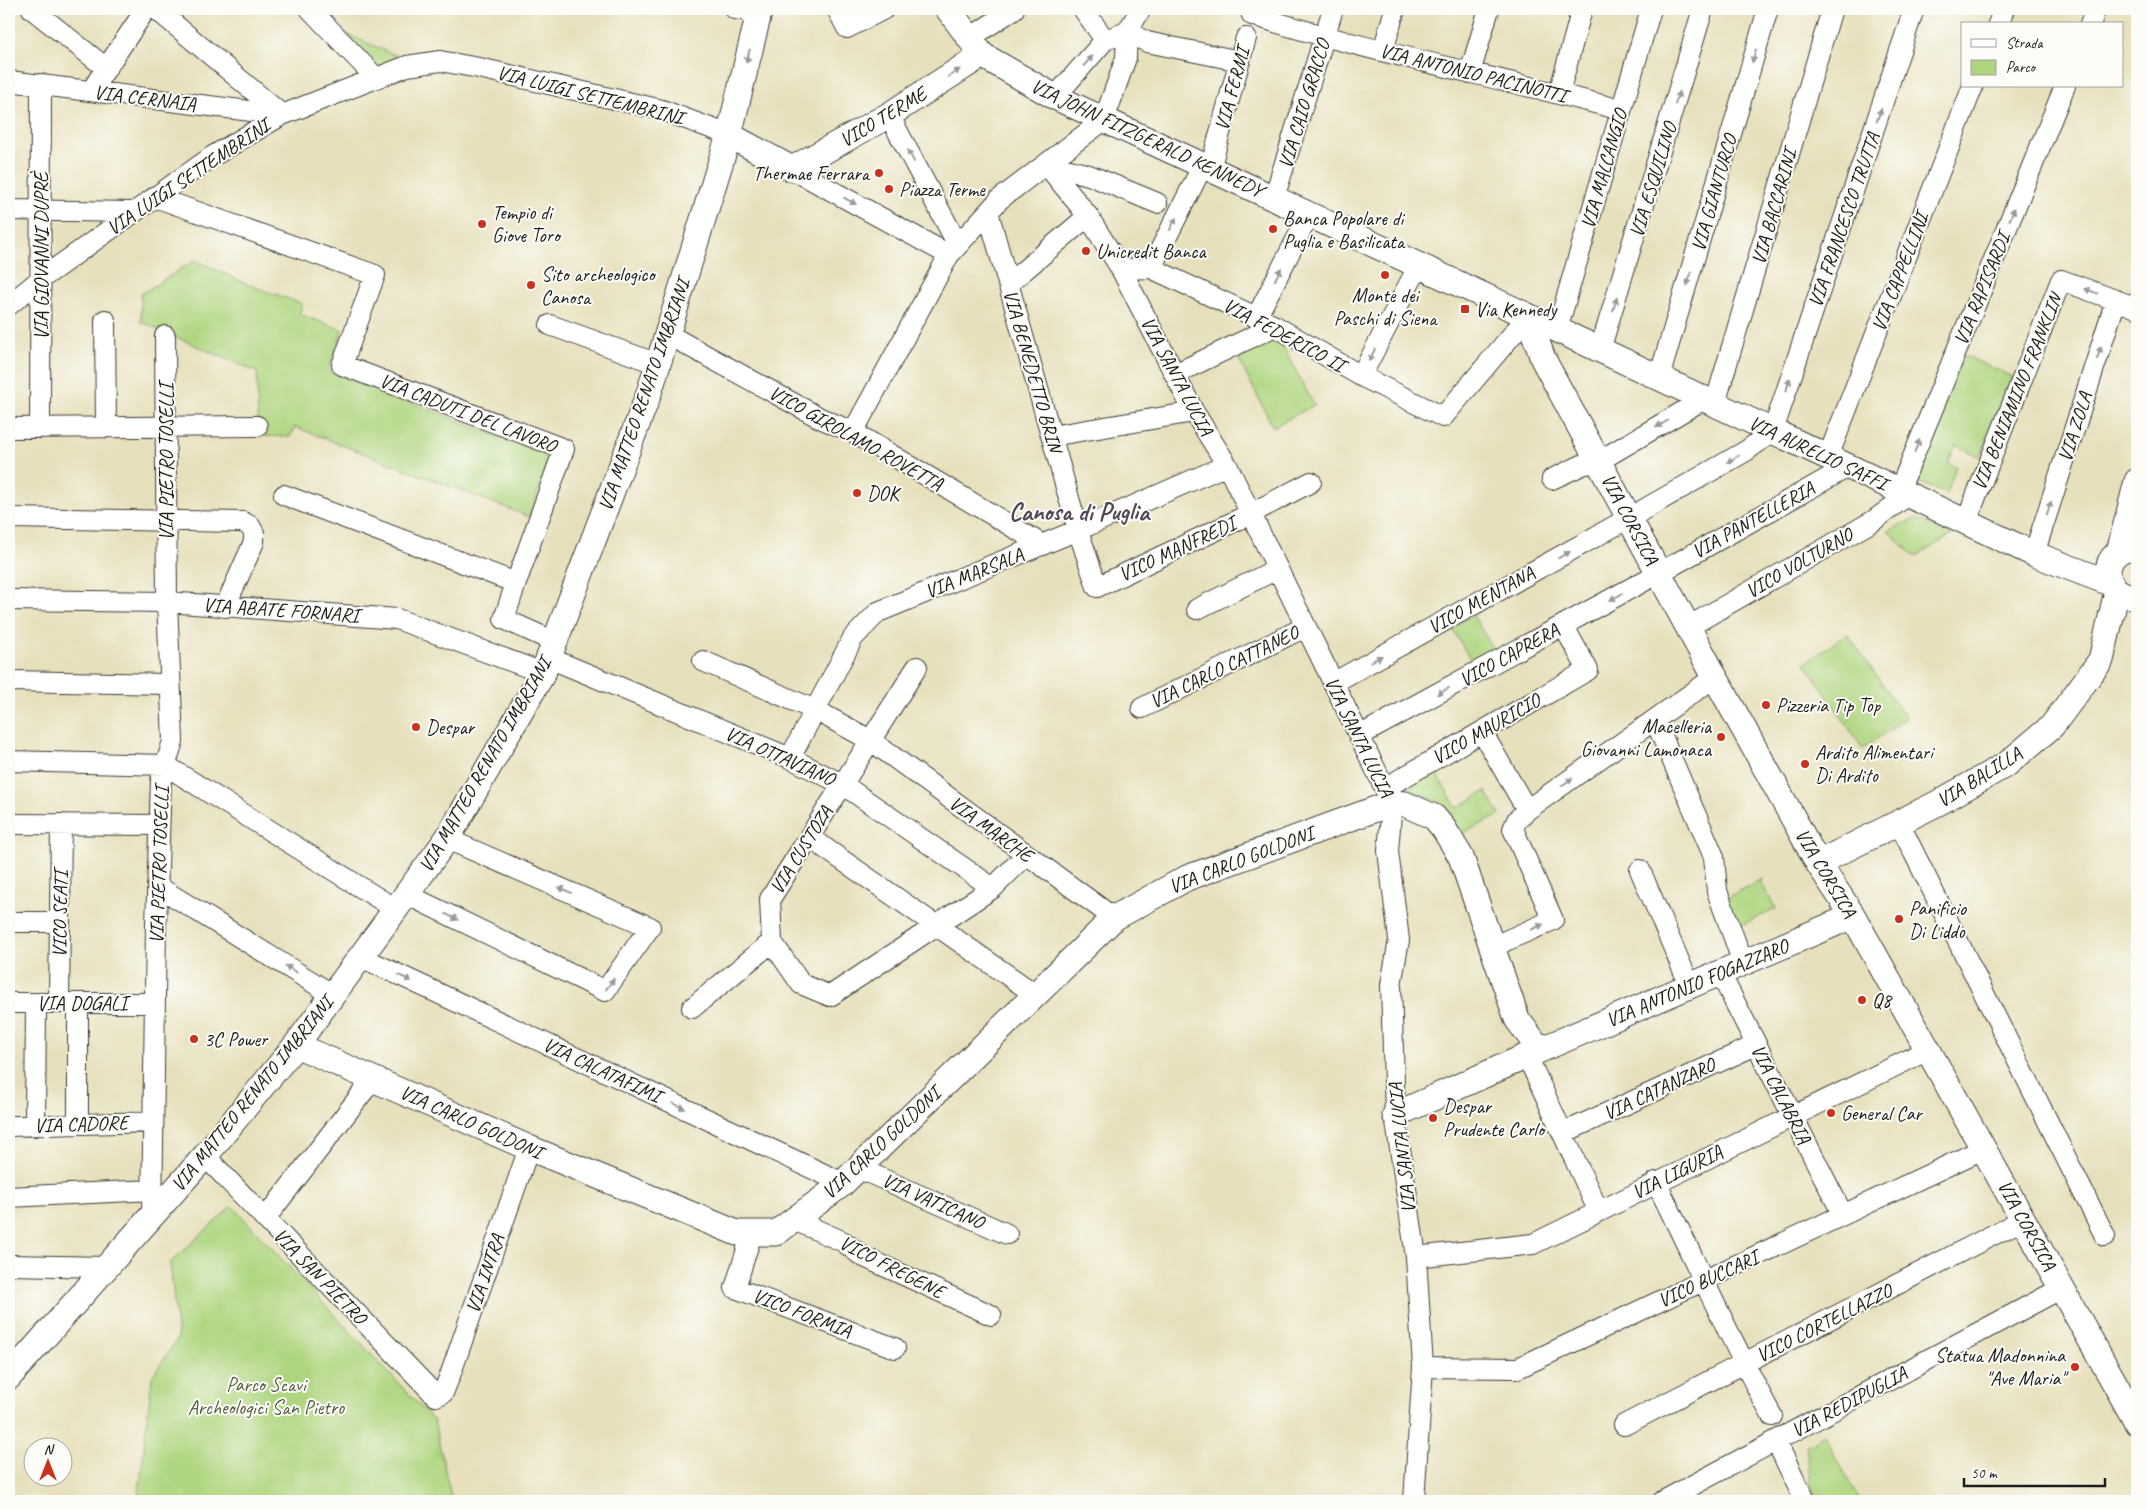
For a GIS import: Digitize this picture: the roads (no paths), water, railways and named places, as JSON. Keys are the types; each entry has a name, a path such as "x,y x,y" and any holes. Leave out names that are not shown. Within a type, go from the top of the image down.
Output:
{"street":[{"path":"32,9 106,68"},
{"path":"91,91 146,9"},
{"path":"156,9 282,115"},
{"path":"310,9 375,77"},
{"path":"837,9 847,28 884,9"},
{"name":"VIA JOHN FITZGERALD KENNEDY","path":"948,9 976,47 1055,97 1528,316"},
{"path":"976,47 1014,9"},
{"path":"1083,9 1105,40"},
{"path":"853,432 954,250 1000,199 1104,120 1126,58 1128,32 1141,9"},
{"name":"VIA CAIO GRACCO","path":"1274,198 1333,9"},
{"path":"1383,52 1395,9"},
{"path":"1470,73 1489,9"},
{"path":"1559,93 1582,9"},
{"name":"VIA MALCANGIO","path":"1557,330 1651,9"},
{"name":"VIA ESQUILINO","path":"1600,350 1704,9"},
{"name":"VIA GIANTURCO","path":"1659,378 1768,9"},
{"name":"VIA BACCARINI","path":"1710,402 1832,9"},
{"name":"VIA FRANCESCO TRUTTA","path":"1773,431 1914,9"},
{"path":"1999,22 2004,9"},
{"path":"2091,22 2096,9"},
{"name":"VIA MATTEO RENATO IMBRIANI","path":"9,1377 205,1156 296,1045 447,839 549,658 608,504 658,364 729,134 751,10"},
{"name":"VIA ANTONIO PACINOTTI","path":"1252,15 1325,38 1559,93 1621,110"},
{"path":"1055,97 1105,40 1128,32 1147,42 1240,61"},
{"name":"VIA FERMI","path":"1151,268 1207,167 1246,38"},
{"name":"VICO TERME","path":"792,169 889,115 976,47"},
{"name":"VIA LUIGI SETTEMBRINI","path":"9,305 42,278 132,212 213,156 282,115 407,66 440,61 479,68 662,110 729,134"},
{"name":"VIA CERNAIA","path":"9,80 282,115"},
{"name":"VIA GIOVANNI DUPRÈ","path":"40,84 42,278 40,428"},
{"name":"VIA CAPPELLINI","path":"1838,462 1972,88"},
{"name":"VIA RAPISARDI","path":"1903,493 2064,88"},
{"path":"889,115 954,250"},
{"path":"729,134 792,169 954,250"},
{"path":"1046,164 1089,175 1158,203"},
{"name":"VIA SANTA LUCIA","path":"1046,164 1088,216 1121,269 1194,412 1227,466 1388,796 1388,851 1399,940 1391,985 1395,1115 1416,1257 1423,1367 1414,1501"},
{"name":"VIA CADUTI DEL LAVORO","path":"155,197 375,275 342,365 564,449 516,583"},
{"path":"9,210 132,212"},
{"name":"VIA BENEDETTO BRIN","path":"988,212 1078,530"},
{"path":"1256,318 1309,215"},
{"path":"1008,284 1088,216"},
{"path":"1361,376 1418,265"},
{"name":"VIA FEDERICO II","path":"1121,269 1151,268 1275,326 1361,376 1443,417 1528,316"},
{"name":"VIA BENIAMINO FRANKLIN","path":"1966,522 2062,280 2137,308"},
{"name":"VIA ZOLA","path":"2034,554 2116,300"},
{"name":"VIA AURELIO SAFFI","path":"1528,316 2034,554 2123,591"},
{"name":"VIA CORSICA","path":"1528,316 1543,359 1714,677 1818,863 1853,916 2137,1423"},
{"path":"105,320 106,427"},
{"path":"550,325 658,364"},
{"path":"1175,374 1275,326"},
{"name":"VICO GIROLAMO ROVETTA","path":"667,334 820,418 853,432 1043,545"},
{"name":"VIA PIETRO TOSELLI","path":"152,1216 159,825 161,780 173,741 167,602 165,336"},
{"path":"1552,479 1582,465 1599,461 1710,402"},
{"path":"1052,436 1194,412"},
{"path":"9,428 257,426"},
{"name":"VICO MENTANA","path":"1333,683 1746,451 1773,431"},
{"name":"VIA PANTELLERIA","path":"1659,573 1838,462"},
{"name":"VIA MARSALA","path":"790,758 853,638 878,612 1043,545 1227,466"},
{"path":"2123,591 2108,576 2110,563 2131,547 2130,511 2137,481"},
{"name":"VICO MANFREDI","path":"1078,530 1097,587 1250,514 1311,482"},
{"name":"VICO VOLTURNO","path":"1688,627 1873,521 1903,493"},
{"path":"284,495 516,583 504,619 549,658"},
{"path":"9,518 243,522 250,526 254,534 254,542 225,606"},
{"path":"1197,609 1277,569"},
{"name":"VICO CAPRERA","path":"1359,736 1659,573"},
{"name":"VIA BALILLA","path":"1818,863 1938,803 2007,764 2052,726 2102,660 2111,619 2123,591"},
{"name":"VIA ABATE FORNARI","path":"9,600 167,602 397,619 549,658"},
{"name":"VICO MAURICIO","path":"1388,796 1482,732 1588,670 1563,625"},
{"name":"VIA CARLO CATTANEO","path":"1142,708 1305,627"},
{"name":"VIA OTTAVIANO","path":"549,658 790,758 842,784 993,888"},
{"name":"VIA MARCHE","path":"703,661 815,710 870,740 1114,918"},
{"name":"VIA CUSTOZA","path":"772,942 770,899 917,667"},
{"path":"1492,947 1553,920 1513,829 1517,820 1527,810 1714,677"},
{"path":"9,681 170,684"},
{"path":"1655,720 1714,857 1717,891 1743,963"},
{"path":"1482,732 1527,810"},
{"path":"9,762 166,765 402,902 605,991 650,928 447,839"},
{"path":"1388,796 1434,816 1461,857 1517,1019 1534,1053 1563,1133 1598,1210"},
{"name":"VIA CARLO GOLDONI","path":"296,1045 529,1148 737,1233 776,1233 851,1175 1114,918 1187,878 1388,796"},
{"path":"1899,823 2105,1236"},
{"path":"9,824 159,825"},
{"name":"VICO SEATI","path":"61,824 60,922 78,1124"},
{"path":"809,837 1036,994"},
{"path":"692,1008 772,942 801,984 830,996 993,888 1026,855"},
{"path":"1640,870 1690,986"},
{"path":"157,886 332,995"},
{"name":"VIA ANTONIO FOGAZZARO","path":"1395,1115 1853,916"},
{"path":"9,922 60,922"},
{"name":"VIA CALATAFIMI","path":"361,957 851,1175"},
{"name":"VIA CALABRIA","path":"1720,973 1843,1215"},
{"name":"VIA DOGALI","path":"9,1003 155,1003"},
{"path":"35,1126 36,1003"},
{"name":"VIA CATANZARO","path":"1563,1133 1756,1045"},
{"name":"VIA LIGURIA","path":"1416,1257 1533,1244 1598,1210 1928,1050"},
{"path":"265,1219 372,1079"},
{"name":"VIA CADORE","path":"9,1126 153,1122"},
{"name":"VIA INTRA","path":"436,1396 443,1392 451,1373 529,1148"},
{"name":"VICO BUCCARI","path":"1423,1367 1518,1368 1983,1149"},
{"name":"VIA SAN PIETRO","path":"205,1156 436,1396"},
{"name":"VIA VATICANO","path":"851,1175 1007,1234"},
{"path":"1656,1182 1705,1280 1744,1365 1772,1416"},
{"path":"9,1197 152,1190"},
{"name":"VICO CORTELLAZZO","path":"1624,1425 1744,1365 2024,1219"},
{"name":"VICO FREGENE","path":"794,1220 844,1242 862,1256 991,1314"},
{"name":"VICO FORMIA","path":"752,1233 735,1288 895,1348"},
{"path":"9,1265 106,1268"},
{"name":"VIA REDIPUGLIA","path":"1663,1501 2062,1288"},
{"path":"1776,1441 1805,1501"}],"place":[{"name":"Thermae Ferrara","path":"879,173"},
{"name":"Piazza Terme","path":"889,189"},
{"name":"Tempio di Giove Toro","path":"482,224"},
{"name":"Banca Popolare di Puglia e Basilicata","path":"1273,229"},
{"name":"Unicredit Banca","path":"1086,251"},
{"name":"Monte dei Paschi di Siena","path":"1385,275"},
{"name":"Sito archeologico Canosa","path":"531,285"},
{"name":"Via Kennedy","path":"1465,309"},
{"name":"DOK","path":"857,493"},
{"name":"Pizzeria Tip Top","path":"1766,705"},
{"name":"Despar","path":"416,727"},
{"name":"Macelleria Giovanni Lamonaca","path":"1721,737"},
{"name":"Ardito Alimentari Di Ardito","path":"1805,764"},
{"name":"Panificio Di Liddo","path":"1899,919"},
{"name":"Q8","path":"1862,1000"},
{"name":"3C Power","path":"194,1039"},
{"name":"General Car","path":"1831,1113"},
{"name":"Despar Prudente Carlo","path":"1433,1118"},
{"name":"Statua Madonnina \"Ave Maria\"","path":"2075,1367"}],"district":[{"name":"Canosa di Puglia","path":"1079,512"}],"park label":[{"name":"Parco Scavi Archeologici San Pietro","path":"266,1396"}]}
